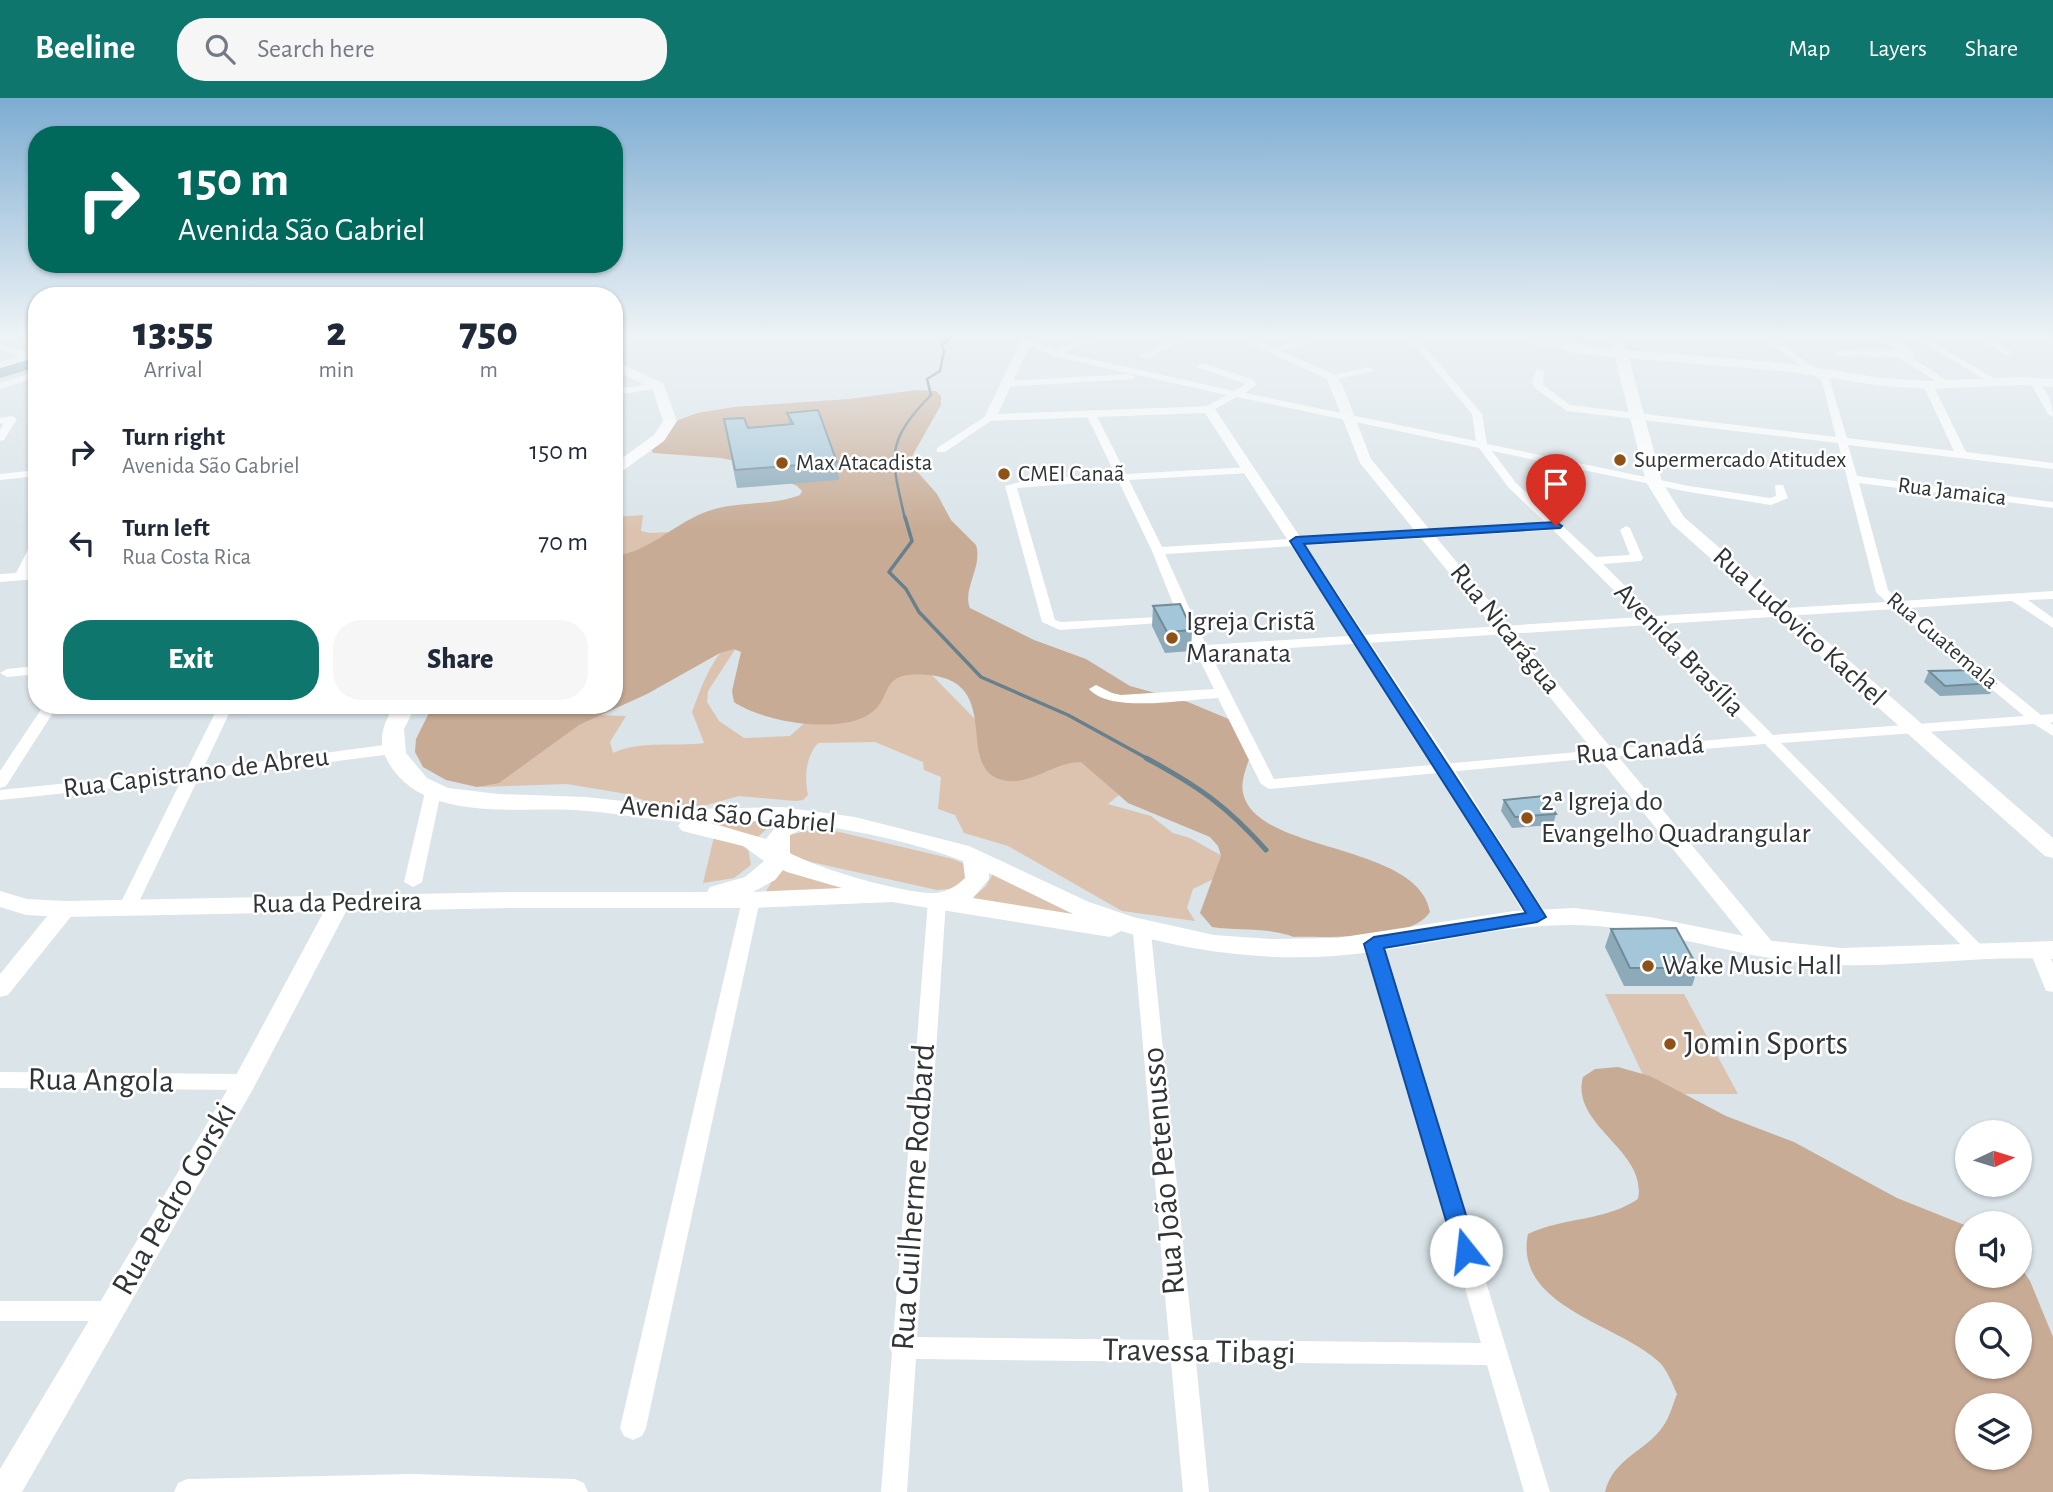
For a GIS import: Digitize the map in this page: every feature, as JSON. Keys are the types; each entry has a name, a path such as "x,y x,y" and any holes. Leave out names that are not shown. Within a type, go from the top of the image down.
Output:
{"main road":[{"path":"623,465 666,430 670,421 664,400"},
{"name":"Rua Ludovico Kachel","path":"1632,400 1654,482 1678,520 2053,852"},
{"path":"398,714 391,731 392,749 399,764 410,776 433,792"},
{"name":"Avenida São Gabriel","path":"433,792 694,816 812,817 975,857 1063,900 1153,934"},
{"name":"Avenida São Gabriel","path":"567,803 731,834 774,864 796,867 892,894 1234,946 1275,948 1374,944 1537,917 1633,923 1766,949 1840,957 1974,948 2046,950"},
{"path":"751,900 774,864 776,840 780,831 789,824 812,817"},
{"path":"937,901 966,892 977,878 975,857"},
{"name":"Rua da Pedreira","path":"675,898 733,890 774,864"},
{"name":"Rua da Pedreira","path":"0,899 26,907 65,909 340,902 675,898 751,900 892,894"}],"street":[{"path":"990,418 998,400"},
{"path":"941,450 990,418 1209,409 1226,400"},
{"path":"1268,400 1654,482 1771,502 1782,498 1779,486"},
{"name":"Rua Nicarágua","path":"1342,400 1365,460 1766,949"},
{"name":"Avenida Brasília","path":"1465,400 1477,414 1482,445 1512,485 1593,561 1766,740 1974,948"},
{"path":"1556,400 1567,408 2053,466"},
{"name":"Rua Guatemala","path":"1831,400 1882,592 2045,719 2053,732"},
{"path":"1935,400 1961,454"},
{"path":"1209,409 1444,767 1537,917"},
{"path":"1091,414 1223,693 1121,699 1108,697 1096,690"},
{"path":"0,421 12,419 0,439"},
{"path":"1185,617 1060,626 1049,622 1011,486 1031,482 1250,470"},
{"path":"0,477 28,474"},
{"name":"Rua Jamaica","path":"1851,479 2053,505"},
{"path":"1158,551 1556,526"},
{"path":"1593,561 1637,558 1626,530"},
{"path":"21,576 28,562"},
{"path":"0,578 28,576"},
{"path":"1201,649 2053,595"},
{"path":"2016,598 2053,624"},
{"path":"7,673 28,671"},
{"name":"Rua Canadá","path":"1223,693 1269,783 1606,752 2045,719"},
{"path":"0,783 45,714"},
{"path":"127,908 222,714"},
{"name":"Rua Capistrano de Abreu","path":"0,795 191,775 392,749"},
{"path":"413,882 433,792"},
{"path":"633,1428 751,900"},
{"name":"Rua Guilherme Rodbard","path":"894,1492 902,1349 937,901"},
{"name":"Rua Pedro Gorski","path":"4,1492 244,1082 340,902"},
{"path":"0,989 65,909"},
{"name":"Rua João Petenusso","path":"1153,934 1180,1352 1196,1492"},
{"path":"1374,944 1537,1492"},
{"path":"2046,950 2053,986"},
{"name":"Rua Angola","path":"0,1080 244,1082"},
{"path":"0,1311 110,1311"},
{"name":"Travessa Tibagi","path":"902,1349 1496,1354"},
{"path":"187,1492 575,1492"}],"shaded area":[{"path":"834,400 941,400 941,405 911,458 914,468 937,494 951,520 976,545 977,561 968,601 970,608 1034,640 1086,659 1130,686 1188,702 1231,720 1252,751 1242,788 1254,813 1276,827 1305,839 1398,872 1419,889 1430,912 1420,922 1405,928 1387,933 1347,937 1294,937 1264,930 1212,927 1200,913 1221,856 1218,846 1210,837 1128,803 1081,762 1060,766 1020,781 999,779 987,770 980,757 976,724 965,692 951,681 928,675 911,675 893,681 876,708 855,721 820,725 800,723 763,715 734,702 732,691 741,652 734,649 720,653 623,705 623,555 649,544 703,513 788,499 800,495 802,491 797,486 745,463 721,458 653,453 651,448 671,423 697,413 734,407"},
{"path":"643,515 641,531 650,533 737,529 736,648 708,691 707,702 719,721 744,738 790,736 810,718 916,659 973,717 1002,754 1072,751 1124,791 1108,804 1151,816 1173,833 1190,838 1240,866 1193,889 1187,908 1195,921 1122,911 1008,846 964,833 955,815 938,809 941,777 924,770 923,762 875,742 818,743 807,767 808,795 803,800 796,801 739,796 703,806 651,803 627,794 567,784 481,787 483,780 594,715 626,716 610,742 613,753 646,745 704,743 692,712 710,668 727,645 623,648 623,516"},
{"path":"428,714 603,714 579,725 499,783 477,787 446,780 423,767 415,752 416,739"},
{"path":"779,817 758,837 679,818"},
{"path":"813,829 835,831 953,859 965,864 969,874 958,888 937,890 811,862 789,854 790,835"},
{"path":"714,837 739,842 748,848 751,865 734,878 703,883"},
{"path":"779,869 866,893 765,893"},
{"path":"994,872 1080,916 971,899 986,886"},
{"name":"Jomin Sports","path":"1605,994 1684,994 1738,1094 1652,1094"},
{"path":"1618,1067 1650,1076 1726,1116 1794,1142 1897,1198 1955,1221 1955,1288 2032,1288 2032,1286 2053,1337 2053,1492 1605,1492 1615,1471 1649,1442 1664,1425 1677,1394 1667,1372 1658,1361 1640,1348 1572,1311 1552,1296 1536,1279 1528,1259 1528,1234 1556,1224 1612,1211 1638,1199 1638,1182 1632,1166 1588,1110 1582,1094 1583,1077 1595,1069"}],"building":[{"name":"Max Atacadista","path":"818,410 837,462 735,470 724,419 744,418 748,428 793,424 787,413"},
{"path":"1180,604 1192,630 1167,632 1153,606"},
{"path":"1978,670 1995,683 1945,686 1929,671"},
{"path":"1544,796 1556,814 1515,817 1504,800"},
{"path":"1676,928 1698,968 1630,968 1611,929"}],"waterway":[{"path":"905,519 897,480 895,452 905,426 927,400"},
{"path":"905,517 912,541 889,572 906,589 919,612 981,677 1068,715 1150,760"},
{"path":"1146,758 1211,798 1266,850"}],"place":[{"name":"Supermercado Atitudex","path":"1620,460"},
{"name":"Max Atacadista","path":"782,463"},
{"name":"CMEI Canaã","path":"1004,474"},
{"name":"Igreja Cristã Maranata","path":"1172,638"},
{"name":"2ª Igreja do Evangelho Quadrangular","path":"1527,818"},
{"name":"Wake Music Hall","path":"1648,966"},
{"name":"Jomin Sports","path":"1670,1044"}],"route":[{"path":"1466,1251 1374,944 1537,917 1444,767 1357,638 1296,541 1556,526"}]}
